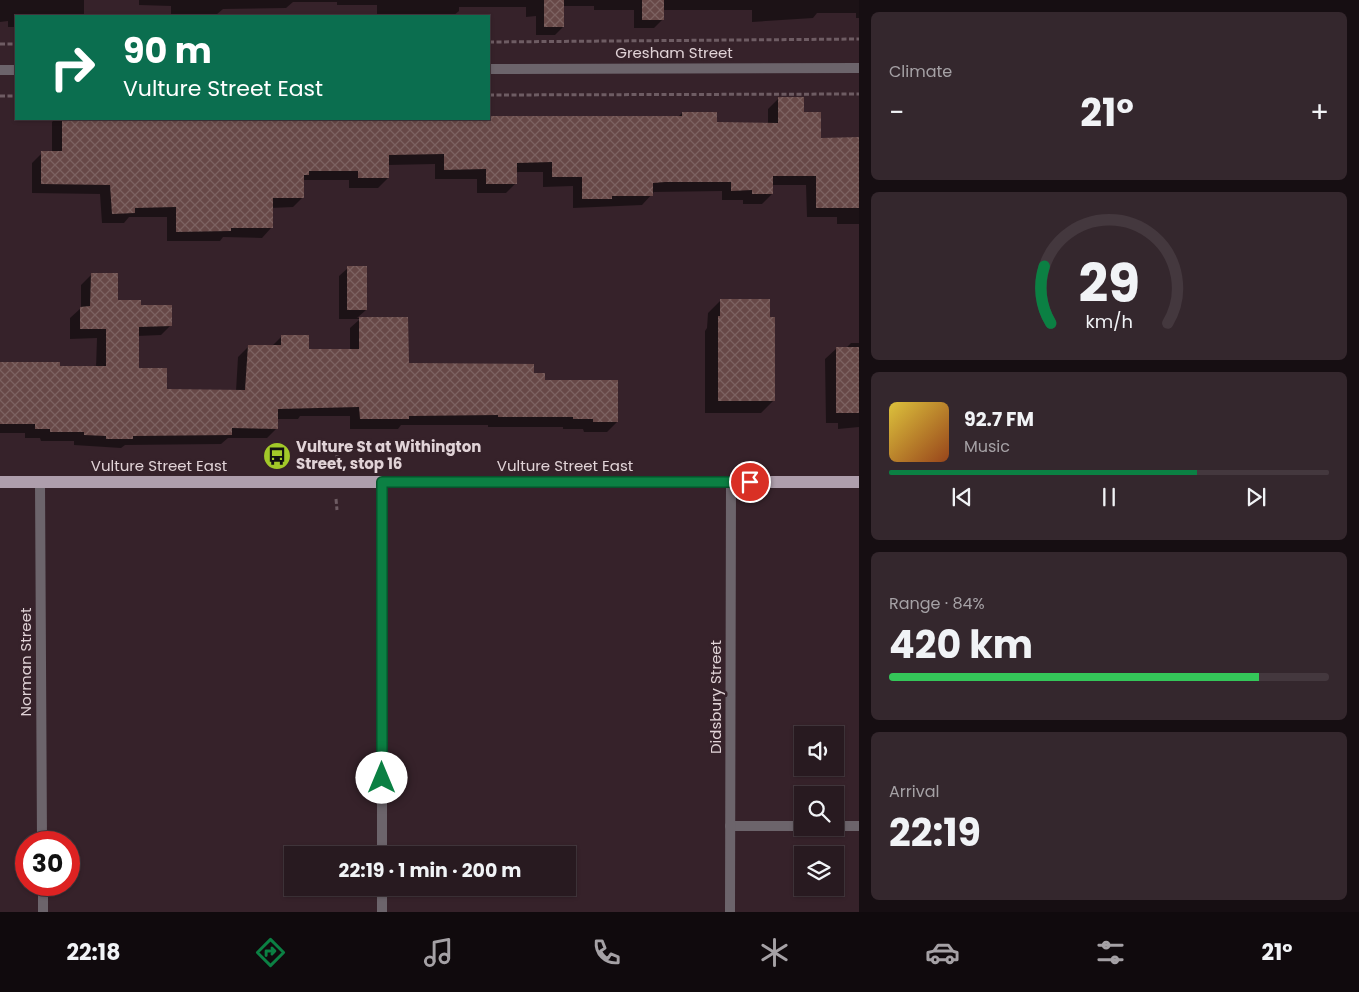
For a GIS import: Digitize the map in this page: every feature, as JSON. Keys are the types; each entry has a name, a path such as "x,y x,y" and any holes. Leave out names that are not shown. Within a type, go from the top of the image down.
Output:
{"main road":[{"name":"Vulture Street East","path":"0,482 859,482"}],"street":[{"name":"Gresham Street","path":"490,69 859,68"},
{"path":"0,70 15,70"},
{"name":"Norman Street","path":"40,482 42,831"},
{"path":"382,482 382,846"},
{"name":"Didsbury Street","path":"730,912 731,482"},
{"path":"730,826 794,826"},
{"path":"844,826 859,826"},
{"path":"43,896 43,912"},
{"path":"382,896 382,912"}],"path":[{"path":"490,42 859,40"},
{"path":"0,44 15,44"},
{"path":"490,95 859,94"},
{"path":"0,96 15,96"},
{"path":"337,452 337,460"},
{"path":"336,498 337,510"}],"building":[{"path":"544,0 564,0 564,27 544,27"},
{"path":"642,0 664,0 664,20 642,20"},
{"path":"778,97 804,97 804,112 821,112 821,138 859,137 859,208 816,208 816,176 773,176 773,194 752,194 752,190 731,191 731,182 665,182 653,183 653,196 612,196 612,199 582,199 582,177 552,177 552,162 517,163 517,184 486,184 486,169 444,170 444,154 389,155 389,178 358,178 358,171 309,171 309,175 304,175 304,198 273,198 273,228 231,228 231,231 176,232 176,207 135,208 135,213 112,214 110,185 41,184 41,151 62,151 62,120 490,120 490,116 682,116 682,112 717,112 717,122 778,123"},
{"path":"347,266 367,266 367,310 347,310"},
{"path":"91,273 118,273 118,300 141,300 141,305 172,305 172,326 139,327 139,368 167,368 167,389 245,390 248,345 281,345 281,335 309,335 309,349 359,349 359,317 408,317 409,363 534,364 534,373 545,373 545,380 618,380 618,422 593,422 593,419 573,419 573,417 498,417 498,415 409,416 409,419 360,419 359,407 278,409 278,429 232,428 232,435 133,436 133,439 106,439 106,436 84,435 84,432 50,432 50,429 35,429 35,424 0,424 0,362 60,362 60,366 106,366 106,329 80,329 80,307 90,306"},
{"path":"720,299 770,299 770,317 775,317 775,401 718,401 718,316 720,316"},
{"path":"836,347 859,347 859,413 836,413"}],"place":[{"name":"Vulture St at Withington Street, stop 16","path":"277,456"}],"route":[{"path":"382,778 382,482 750,482"}]}
